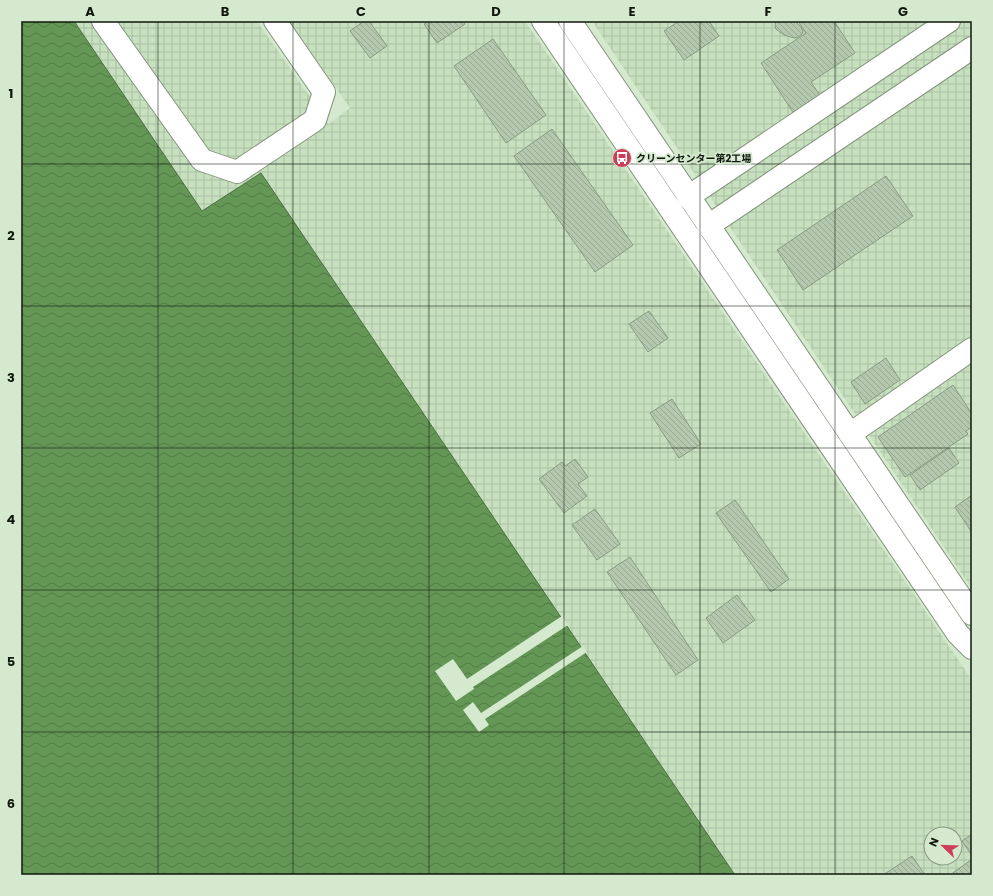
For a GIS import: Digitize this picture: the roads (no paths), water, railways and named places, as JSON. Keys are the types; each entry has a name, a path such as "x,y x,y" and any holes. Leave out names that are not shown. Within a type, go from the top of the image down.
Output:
{"street":[{"path":"103,21 202,160 237,172 315,120 324,92 275,21"},
{"path":"543,21 958,634 972,648"},
{"path":"570,21 972,614"},
{"path":"688,197 948,21"},
{"path":"708,226 972,48"},
{"path":"850,434 972,349"}],"water":[{"path":"21,21 74,21 202,211 261,173 735,875 21,875"}],"place":[{"name":"クリーンセンター第2工場","path":"622,158"}]}
